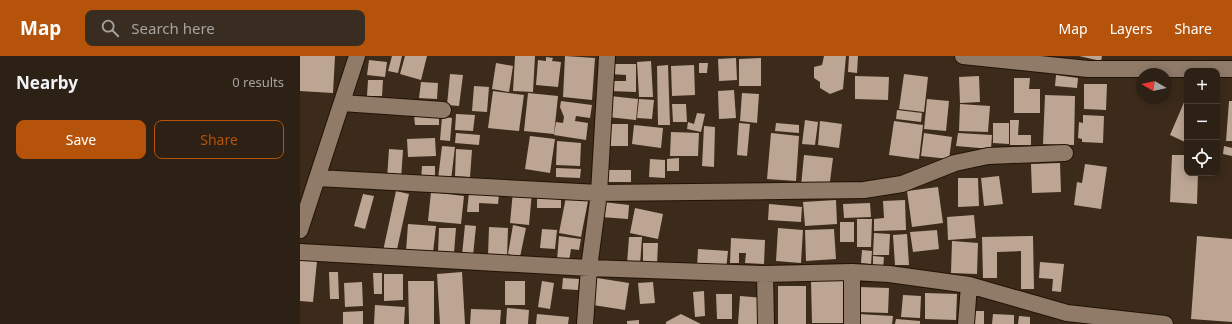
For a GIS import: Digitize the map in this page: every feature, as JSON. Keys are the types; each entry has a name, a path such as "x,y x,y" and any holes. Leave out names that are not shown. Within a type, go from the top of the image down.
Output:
{"street":[{"path":"300,230 357,56"},
{"path":"585,324 589,268 599,193 607,56"},
{"path":"963,56 1088,68 1120,62 1232,69 1232,56"},
{"path":"342,103 443,110"},
{"path":"317,178 599,193 864,190 902,184 955,163 988,156 1065,153"},
{"path":"300,252 589,268 765,274 852,272 889,274 969,284 1056,318 1165,324"},
{"path":"852,272 852,324"},
{"path":"765,274 766,324"},
{"path":"966,324 969,284"}],"building":[{"path":"300,56 335,56 333,93 300,91"},
{"path":"392,56 402,56 398,73 388,71"},
{"path":"405,56 427,56 421,80 400,74"},
{"path":"515,56 535,56 533,92 513,91"},
{"path":"565,56 595,58 592,100 563,97"},
{"path":"824,56 846,56 843,89 830,94 820,88 820,82 814,78 814,67 822,65"},
{"path":"849,56 858,56 857,73 848,72"},
{"path":"1079,56 1102,56 1101,61"},
{"path":"546,57 553,58 552,61 561,62 558,87 536,85 538,60 546,61"},
{"path":"736,58 737,80 719,81 718,59"},
{"path":"761,58 761,86 739,86 739,59"},
{"path":"369,60 387,62 385,77 367,75"},
{"path":"651,61 653,97 639,97 637,62"},
{"path":"496,63 513,66 509,92 492,89"},
{"path":"699,63 708,63 707,73 699,73"},
{"path":"611,64 636,64 636,92 609,91 609,81 626,81 626,75 610,74"},
{"path":"668,65 670,125 658,125 657,66"},
{"path":"694,65 695,95 672,96 671,66"},
{"path":"450,74 463,75 459,106 447,105"},
{"path":"904,74 928,77 924,112 899,109"},
{"path":"1056,75 1078,78 1077,88 1055,86"},
{"path":"855,76 889,77 888,100 855,99"},
{"path":"979,76 980,102 960,103 959,77"},
{"path":"1014,78 1030,78 1029,89 1040,89 1040,113 1014,113"},
{"path":"368,80 383,80 382,96 367,96"},
{"path":"421,82 438,83 437,99 419,98"},
{"path":"1084,84 1107,84 1106,110 1084,109"},
{"path":"474,86 489,87 487,112 472,111"},
{"path":"734,90 736,118 719,119 718,91"},
{"path":"493,91 524,95 519,131 488,128"},
{"path":"528,93 558,96 554,134 524,131"},
{"path":"742,93 759,94 757,123 740,121"},
{"path":"1045,95 1075,96 1074,145 1043,144"},
{"path":"610,96 638,99 636,120 608,117"},
{"path":"639,99 654,100 652,119 637,118"},
{"path":"927,99 949,101 946,131 924,129"},
{"path":"561,101 592,105 590,118 576,116 575,121 588,123 586,140 554,135 556,122 563,123 564,117 560,107"},
{"path":"1229,101 1232,101 1232,141 1226,141"},
{"path":"1184,102 1184,142 1170,135"},
{"path":"672,104 686,104 687,122 673,122"},
{"path":"960,104 990,106 988,132 959,131"},
{"path":"897,110 922,113 921,122 896,119"},
{"path":"697,113 705,114 701,132 687,129 688,122 694,124"},
{"path":"456,114 475,115 473,131 455,130"},
{"path":"414,115 439,115 439,125 415,125"},
{"path":"1083,115 1104,116 1103,143 1082,142 1082,139 1078,138 1079,122 1083,123"},
{"path":"442,117 452,118 450,141 440,140"},
{"path":"805,120 818,122 815,145 802,144"},
{"path":"1010,120 1019,120 1018,135 1031,135 1031,145 1010,145"},
{"path":"820,121 842,124 839,148 818,145"},
{"path":"894,121 923,125 919,159 889,155"},
{"path":"739,123 750,124 747,156 737,155"},
{"path":"776,123 799,125 799,133 775,131"},
{"path":"993,123 1009,123 1009,144 993,143"},
{"path":"607,124 628,124 628,146 607,146"},
{"path":"634,125 663,128 661,148 632,144"},
{"path":"704,126 715,127 714,167 702,166"},
{"path":"671,132 699,133 698,156 670,156"},
{"path":"456,133 480,135 479,145 455,143"},
{"path":"771,133 799,136 796,181 767,179"},
{"path":"924,133 952,137 949,159 921,156"},
{"path":"958,133 992,135 991,149 956,146"},
{"path":"530,136 555,139 550,173 525,169"},
{"path":"435,138 436,156 408,157 407,139"},
{"path":"557,141 581,143 580,166 556,165"},
{"path":"442,146 455,147 451,180 438,179"},
{"path":"1224,146 1232,148 1232,156 1223,154"},
{"path":"389,149 403,150 401,180 387,179"},
{"path":"456,149 472,150 470,177 455,176"},
{"path":"804,155 833,158 829,189 801,186"},
{"path":"1172,155 1184,155 1184,176 1198,176 1197,204 1170,202"},
{"path":"679,158 679,171 667,171 667,159"},
{"path":"650,159 665,160 665,178 649,177"},
{"path":"1060,163 1061,192 1032,193 1031,164"},
{"path":"1085,164 1107,167 1101,209 1074,205 1077,182 1082,183"},
{"path":"422,166 435,166 435,181 421,180"},
{"path":"556,168 581,169 580,178 556,177"},
{"path":"603,170 631,170 631,182 603,182"},
{"path":"999,176 1003,204 984,206 981,178"},
{"path":"958,178 978,178 979,206 958,207"},
{"path":"938,187 943,223 912,227 907,191"},
{"path":"396,191 409,194 396,254 383,251"},
{"path":"513,191 532,192 529,225 510,223"},
{"path":"431,192 464,196 461,224 428,221"},
{"path":"469,192 499,194 498,204 479,203 479,212 467,212"},
{"path":"537,192 561,192 561,208 537,208"},
{"path":"363,194 374,196 365,229 354,226"},
{"path":"566,197 588,201 581,237 559,233"},
{"path":"836,200 837,224 805,226 803,202"},
{"path":"905,200 906,230 874,231 874,219 884,218 883,201"},
{"path":"603,202 629,205 628,219 601,217"},
{"path":"870,203 871,217 844,218 843,204"},
{"path":"769,204 802,207 801,222 768,220"},
{"path":"635,208 663,214 658,239 630,233"},
{"path":"974,215 976,238 948,240 947,217"},
{"path":"857,219 872,219 871,247 857,247"},
{"path":"840,222 854,222 854,242 840,242"},
{"path":"408,224 436,226 433,253 406,251"},
{"path":"465,225 476,226 473,256 462,255"},
{"path":"513,225 526,228 520,257 508,254"},
{"path":"489,227 508,228 507,257 488,256"},
{"path":"439,228 456,228 454,253 438,253"},
{"path":"778,228 803,230 801,263 776,261"},
{"path":"542,229 557,230 555,249 540,248"},
{"path":"834,229 836,259 806,261 805,230"},
{"path":"937,230 939,249 913,252 910,232"},
{"path":"874,233 890,234 889,255 873,255"},
{"path":"907,234 909,265 895,265 893,235"},
{"path":"559,236 581,239 579,250 571,249 569,261 557,260"},
{"path":"1033,236 1034,289 1021,289 1021,251 997,252 997,278 983,278 982,237"},
{"path":"1197,236 1232,239 1232,322 1191,319"},
{"path":"629,237 642,237 640,265 627,264"},
{"path":"731,238 765,240 764,264 745,263 746,253 739,253 739,263 730,263"},
{"path":"952,241 978,243 977,274 951,273"},
{"path":"643,243 658,243 657,266 643,265"},
{"path":"698,249 728,251 726,270 697,268"},
{"path":"862,250 872,251 871,264 861,263"},
{"path":"873,256 884,257 883,268 873,268"},
{"path":"300,259 317,261 313,302 300,301"},
{"path":"1040,262 1064,264 1061,292 1052,291 1053,279 1039,278"},
{"path":"329,272 338,272 339,299 330,299"},
{"path":"462,272 465,324 440,324 437,274"},
{"path":"373,273 382,273 382,294 374,294"},
{"path":"384,274 403,274 403,300 384,301"},
{"path":"563,278 579,279 578,290 562,289"},
{"path":"597,278 629,283 625,310 593,305"},
{"path":"408,281 434,281 434,324 409,324"},
{"path":"505,281 525,281 525,305 505,305"},
{"path":"542,281 554,283 550,309 538,307"},
{"path":"811,281 843,281 844,323 812,323"},
{"path":"362,282 363,306 345,307 344,283"},
{"path":"653,282 655,303 640,304 638,283"},
{"path":"778,286 806,286 806,324 778,324"},
{"path":"859,287 889,288 888,313 858,312"},
{"path":"704,291 705,316 695,317 693,292"},
{"path":"925,293 957,294 956,320 925,319"},
{"path":"716,294 732,294 732,319 717,319"},
{"path":"903,295 921,296 920,318 901,317"},
{"path":"740,296 764,298 762,324 738,324"},
{"path":"375,305 405,307 404,324 374,324"},
{"path":"507,308 529,310 528,324 506,324"},
{"path":"471,309 501,310 500,324 470,324"},
{"path":"363,311 363,324 343,324 343,312"},
{"path":"971,311 984,311 984,324 971,324"},
{"path":"537,314 569,317 568,324 536,324"},
{"path":"681,314 701,324 666,324 666,322"},
{"path":"858,314 893,316 892,324 857,324"},
{"path":"993,314 1014,315 1014,324 992,324"},
{"path":"1019,316 1030,317 1030,324 1018,324"},
{"path":"896,319 920,321 920,324 895,324"},
{"path":"639,320 639,324 627,324 627,321"}]}
